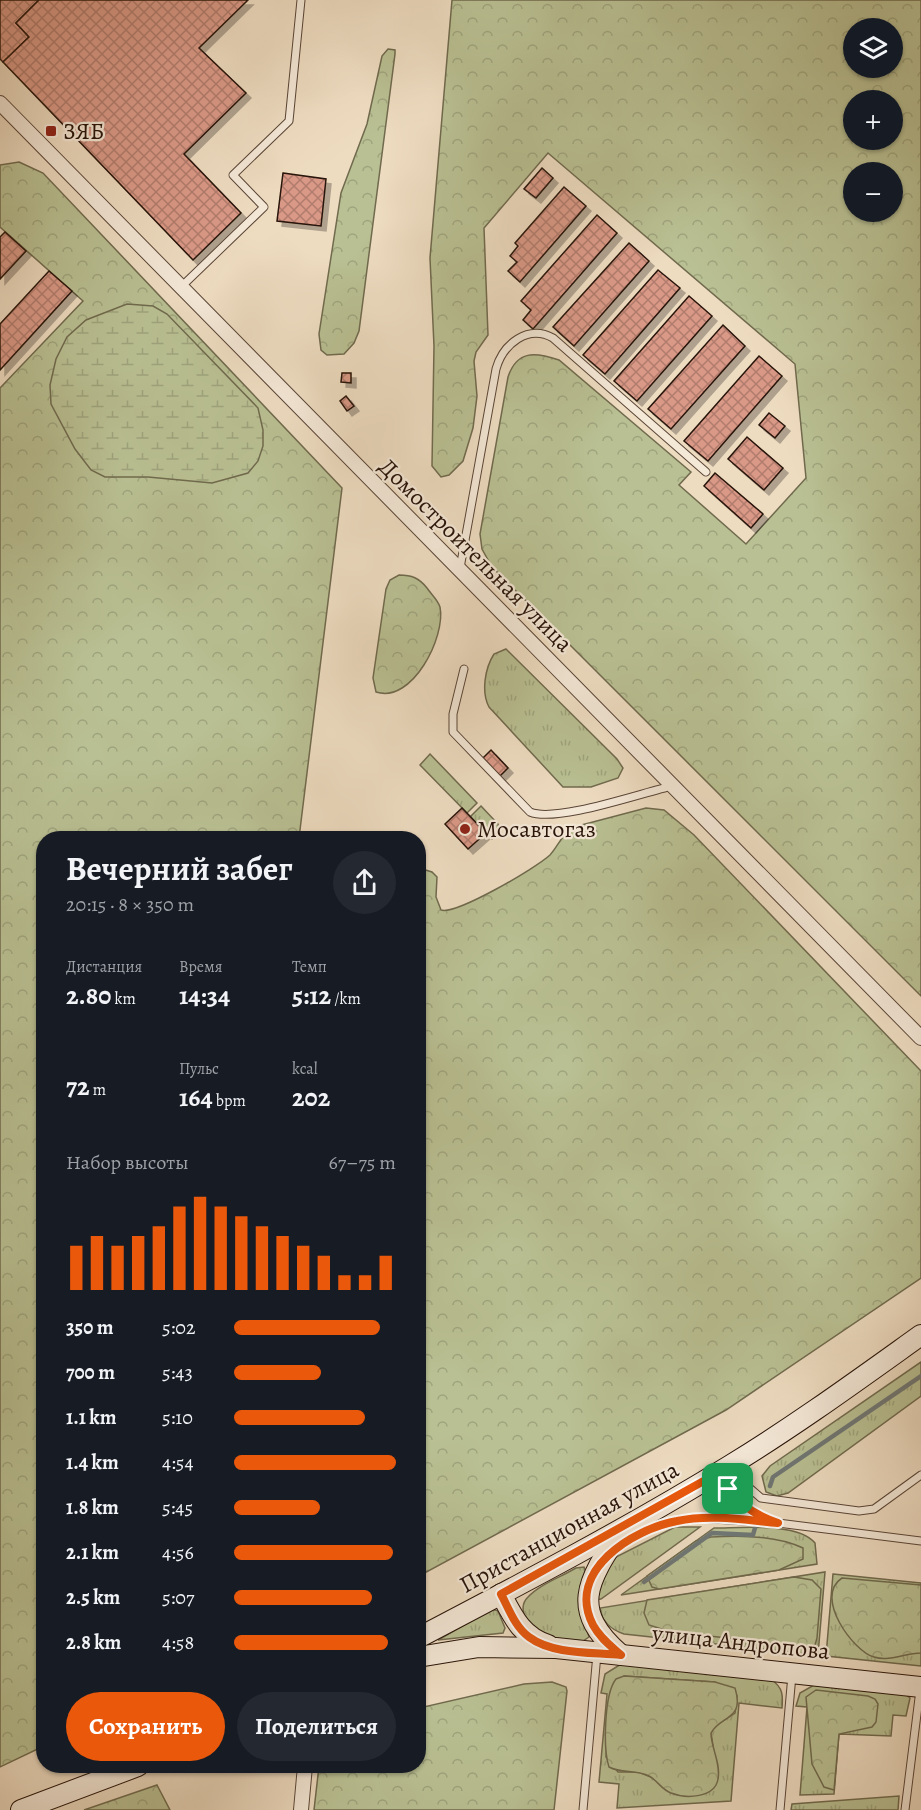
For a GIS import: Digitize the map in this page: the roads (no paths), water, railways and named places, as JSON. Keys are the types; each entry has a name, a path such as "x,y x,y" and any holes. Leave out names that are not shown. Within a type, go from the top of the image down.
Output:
{"main road":[{"name":"Пристанционная улица","path":"426,1634 622,1528 725,1469 808,1416 921,1335"},
{"path":"621,1655 600,1635 588,1611 589,1586 597,1566 622,1528"},
{"name":"улица Андропова","path":"501,1594 521,1630 530,1638 556,1648"},
{"name":"улица Андропова","path":"426,1656 478,1647 556,1648 921,1687"},
{"path":"21,1810 119,1773"}],"street":[{"name":"Домостроительная улица","path":"0,103 921,1038"},
{"path":"301,1810 304,1773"}],"lane":[{"path":"181,287 264,207 233,175 289,122 301,0"},
{"path":"459,570 496,369 508,347 525,335 539,333 553,338 706,472"},
{"path":"464,669 453,714 453,732 530,812 541,815 561,814 672,786"},
{"path":"725,1469 761,1498 859,1511 874,1509 921,1474"},
{"path":"725,1469 735,1500 746,1509 778,1523"},
{"path":"597,1566 632,1538 660,1524 698,1518 778,1523 921,1541"},
{"path":"583,1810 597,1653"},
{"path":"780,1810 792,1672"},
{"path":"905,1810 921,1687"}],"waterway":[{"path":"770,1486 773,1477 921,1376"},
{"path":"644,1582 712,1533 753,1535 755,1528"}],"place":[{"name":"ЗЯБ","path":"51,131"},
{"name":"Мосавтогаз","path":"465,829"}]}
